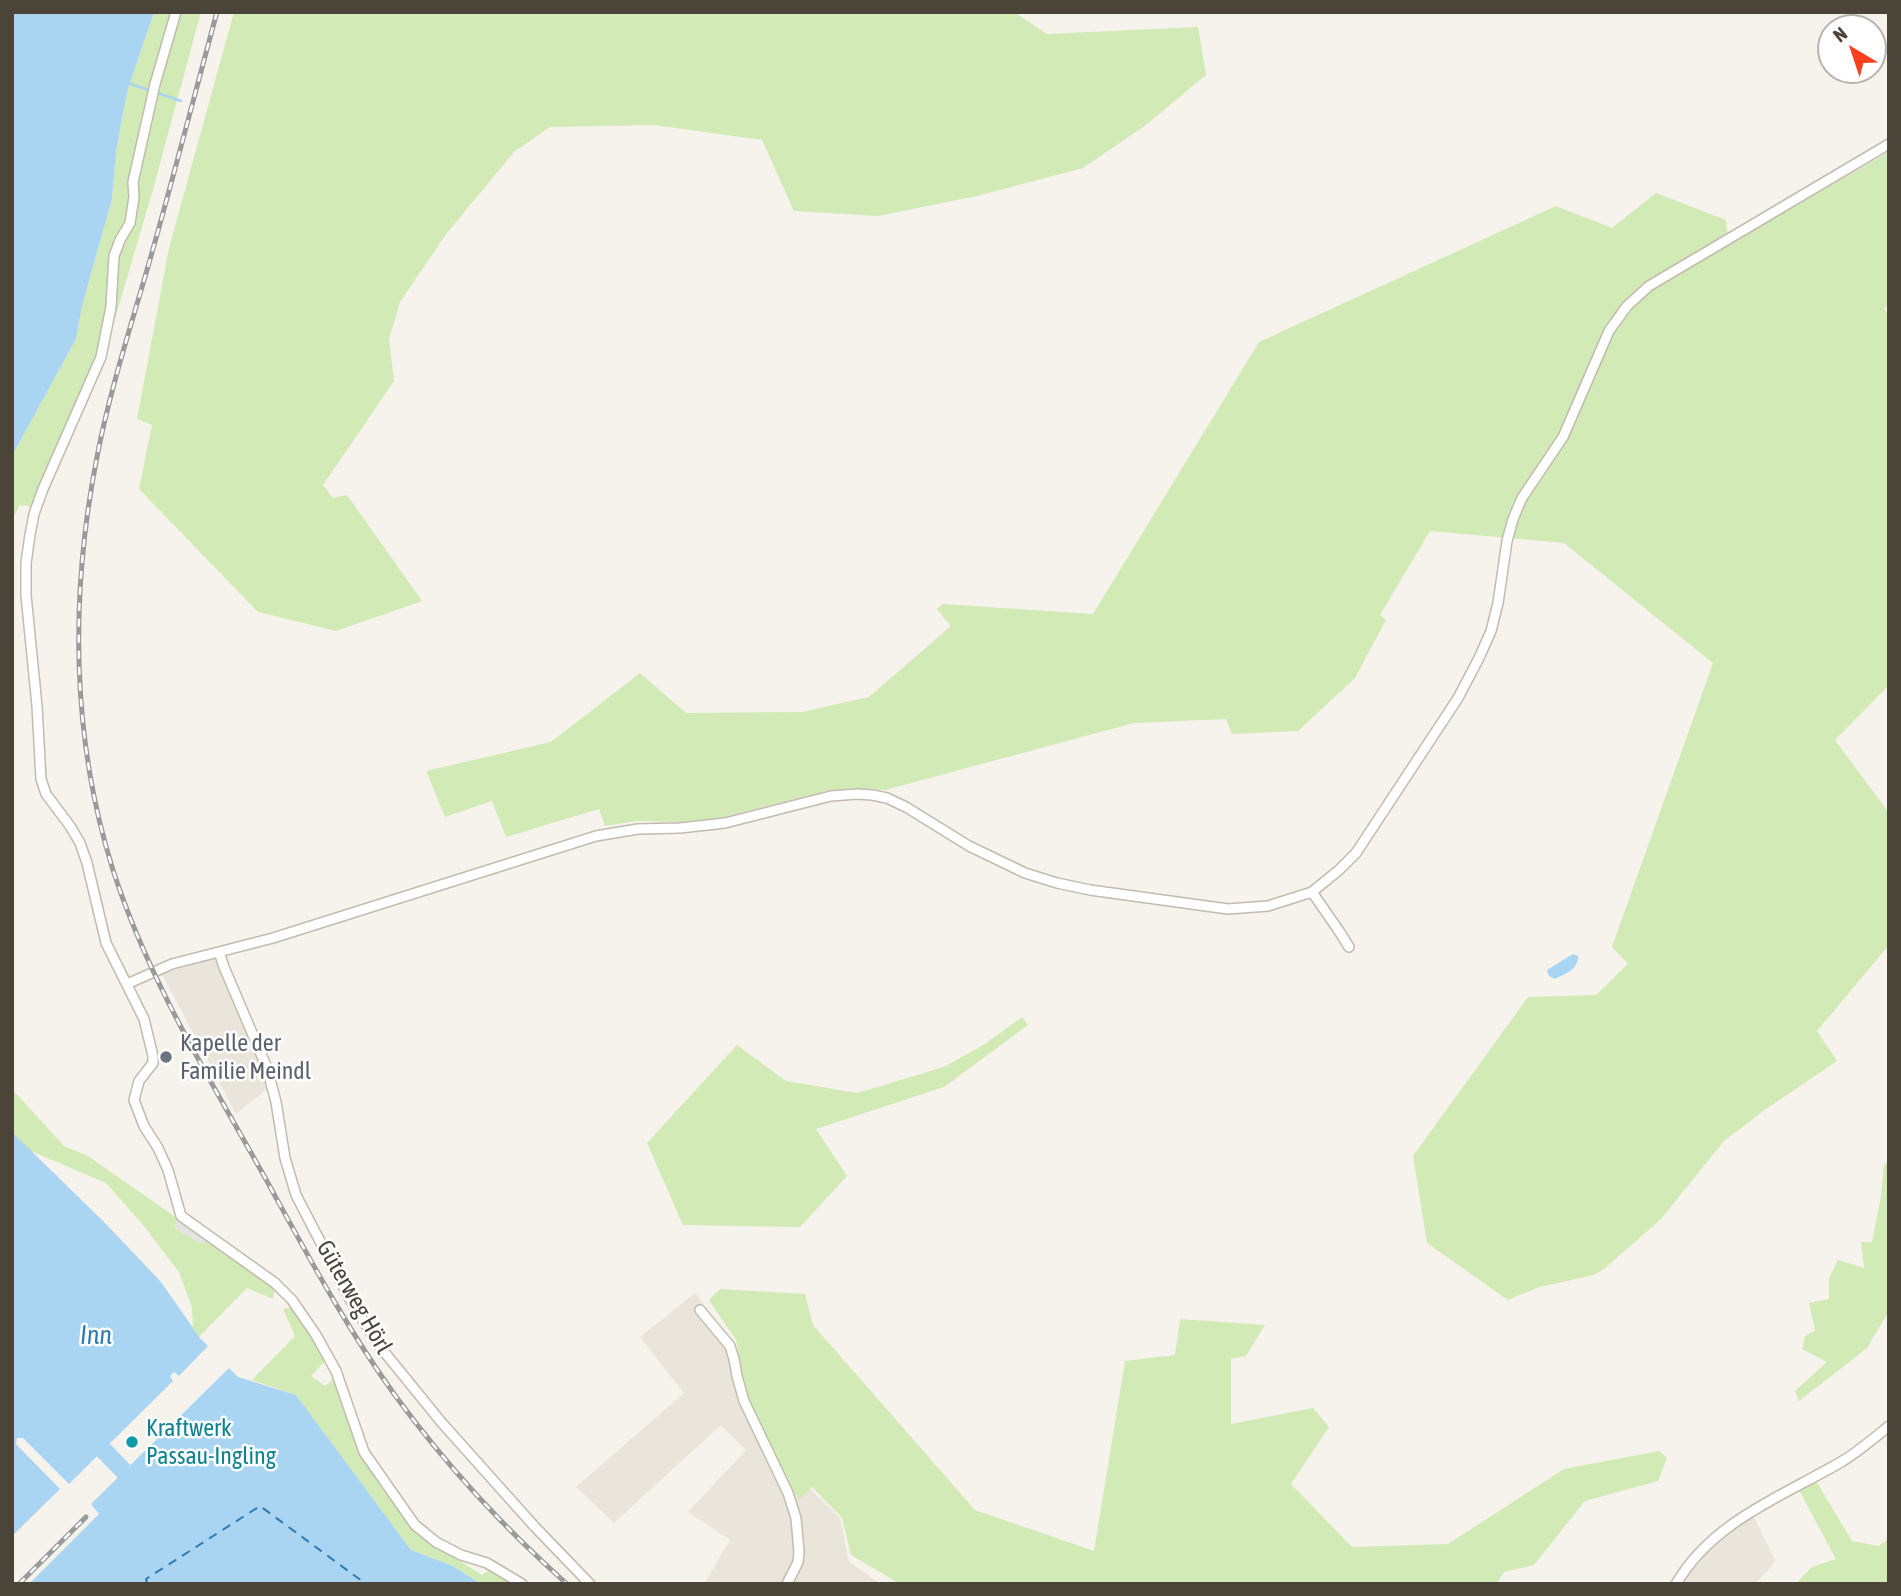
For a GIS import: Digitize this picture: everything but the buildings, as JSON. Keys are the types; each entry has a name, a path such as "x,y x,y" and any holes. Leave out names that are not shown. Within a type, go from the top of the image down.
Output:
{"street":[{"path":"176,12 155,84 133,182 130,223 114,256 111,307 101,357 34,514 26,563 26,595 41,779 46,794 71,826 80,844 106,943 144,1019 153,1063 139,1081 134,1100 144,1126 168,1170 181,1216 275,1283 292,1300 316,1335 335,1371 364,1452 415,1525 436,1542 461,1555 487,1563 522,1584"},
{"path":"127,984 172,964 273,938 596,836 638,829 725,823 831,796 857,794 887,798 981,852 1025,873 1090,890 1228,909 1268,906 1312,892 1356,853 1458,698 1491,631 1507,541 1522,498 1563,438 1609,331 1627,306 1649,286 1889,144"},
{"path":"1312,892 1349,947"},
{"name":"Güterweg Hörl","path":"219,952 267,1068 276,1102 285,1158 296,1195 351,1301 377,1343 442,1423 590,1584"},
{"path":"701,1310 730,1346 744,1401 788,1493 796,1518 798,1562 786,1584"},
{"path":"1676,1584 1692,1560 1721,1533 1769,1501 1843,1461 1889,1426"}],"shaded area":[{"path":"216,957 269,1087 236,1114 162,974"},
{"path":"177,1218 212,1243 200,1243 175,1228"},
{"path":"695,1293 733,1343 775,1455 840,1518 849,1562 881,1584 704,1584 730,1540 688,1512 746,1450 721,1425 614,1523 576,1487 684,1393 640,1337"},
{"path":"1753,1515 1775,1560 1755,1584 1681,1584 1702,1554"}],"green space":[{"path":"154,12 201,12 102,363 33,507 20,505 12,520 12,456 76,339 82,306 112,199 116,152 127,92"},
{"path":"234,12 1014,12 1047,34 1198,27 1206,75 1146,125 1083,168 977,196 878,216 794,211 762,140 654,125 550,127 514,152 447,233 400,302 389,339 394,381 323,485 333,498 347,495 422,601 336,631 258,612 139,489 152,425 137,419 169,248"},
{"path":"1889,152 1889,304 1884,309 1889,315 1889,685 1835,740 1889,813 1889,945 1817,1031 1837,1061 1724,1141 1660,1220 1594,1275 1539,1287 1508,1300 1427,1243 1413,1156 1528,997 1596,995 1628,964 1612,947 1713,663 1564,543 1430,531 1380,615 1386,620 1355,678 1298,731 1232,734 1226,719 1134,723 885,790 830,790 724,817 681,822 637,821 605,826 599,809 506,837 492,801 445,817 426,771 551,742 640,673 686,713 802,712 869,697 951,626 937,609 943,604 1093,614 1259,342 1556,206 1612,228 1656,193 1726,220 1728,245"},
{"path":"1022,1017 1028,1025 944,1087 816,1129 847,1176 800,1227 683,1225 647,1143 737,1045 786,1081 857,1093 944,1067 985,1044"},
{"path":"12,1089 64,1146 88,1156 177,1218 175,1228 200,1243 212,1243 275,1289 273,1299 247,1288 199,1337 193,1328 192,1307 179,1272 144,1226 106,1183 31,1151 12,1132"},
{"path":"1889,1163 1889,1311 1867,1348 1799,1401 1795,1391 1827,1362 1802,1349 1805,1336 1815,1331 1809,1303 1829,1299 1829,1278 1838,1260 1864,1268 1861,1242 1872,1242 1884,1164"},
{"path":"720,1289 805,1294 813,1325 975,1510 1094,1551 1125,1361 1175,1355 1180,1319 1265,1325 1246,1356 1231,1359 1231,1424 1313,1408 1329,1427 1291,1484 1352,1547 1448,1544 1564,1469 1659,1451 1667,1458 1658,1481 1585,1501 1534,1565 1504,1572 1496,1584 900,1584 851,1555 842,1518 812,1487 799,1500 748,1400 736,1340 709,1300"},
{"path":"292,1307 326,1360 311,1376 325,1386 335,1378 363,1458 383,1490 417,1534 482,1575 491,1569 517,1584 481,1584 453,1566 411,1550 296,1395 252,1380 295,1336 283,1309"},
{"path":"1816,1481 1852,1541 1878,1546 1889,1539 1889,1584 1796,1584 1812,1567 1836,1559 1799,1490"}],"water":[{"path":"12,12 154,12 127,92 116,152 112,199 82,306 76,339 12,456"},
{"path":"1573,954 1578,956 1574,968 1555,979 1549,976 1547,970"},
{"name":"Inn","path":"12,1132 161,1282 208,1346 179,1376 174,1372 170,1376 173,1381 69,1484 23,1438 17,1438 16,1444 60,1489 12,1536"},
{"path":"229,1368 238,1377 296,1395 411,1550 453,1566 481,1584 29,1584 99,1514 91,1504"}],"waterway":[{"path":"128,83 181,101"},
{"name":"Inn","path":"88,1434 139,1487"}],"ferry route":[{"path":"147,1584 146,1579 260,1506 366,1584"}],"railway":[{"path":"217,12 160,226 108,406 88,509 82,561 79,665 82,717 99,820 127,910 161,988 343,1316 397,1398 456,1472 521,1541 567,1584"},
{"path":"19,1584 86,1517"}],"place":[{"name":"Kapelle der Familie Meindl","path":"166,1057"},
{"name":"Kraftwerk Passau-Ingling","path":"132,1442"}]}
